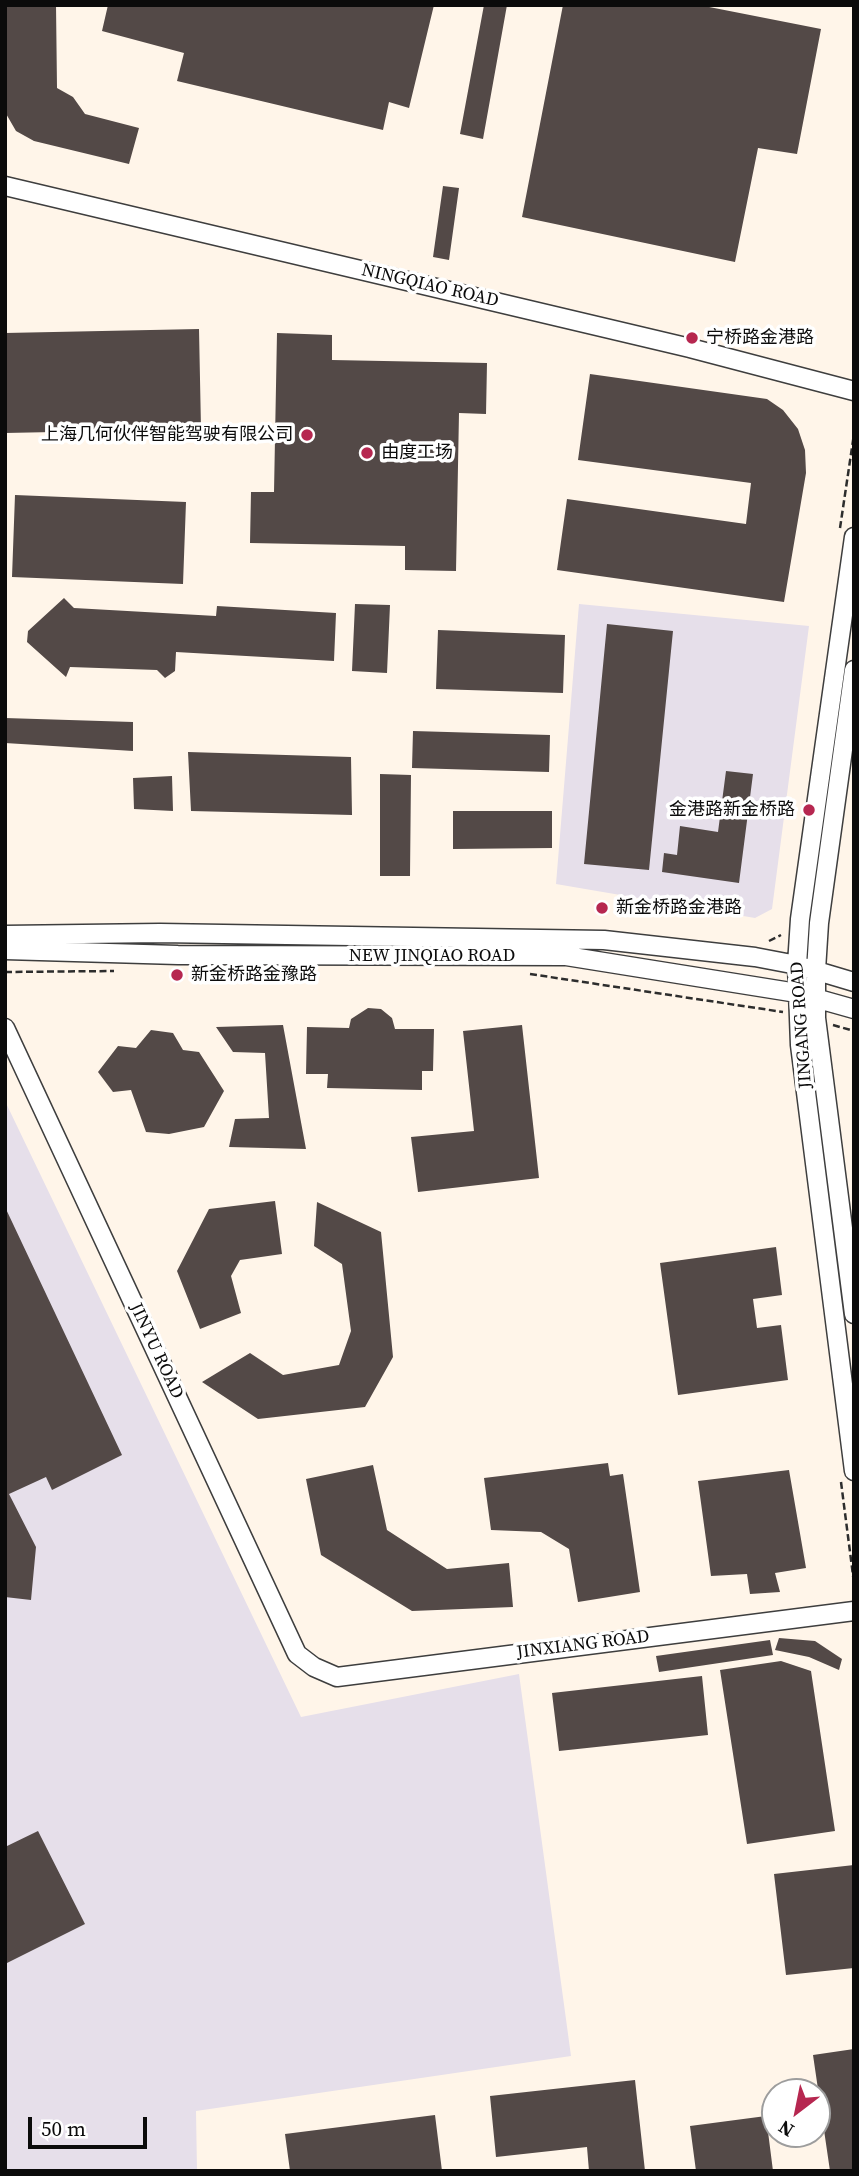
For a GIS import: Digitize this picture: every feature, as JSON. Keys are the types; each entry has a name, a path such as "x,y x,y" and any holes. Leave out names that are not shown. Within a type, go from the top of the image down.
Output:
{"street":[{"name":"NINGQIAO ROAD","path":"5,186 690,348 854,391"},
{"name":"JINGANG ROAD","path":"854,537 800,919 797,965 797,1015 854,1471"},
{"name":"JINGANG ROAD","path":"854,670 819,923 816,970 816,1018 854,1314"},
{"name":"NEW JINQIAO ROAD","path":"5,935 160,933 604,940 755,957 797,965 854,982"},
{"name":"NEW JINQIAO ROAD","path":"5,950 178,955 566,956 797,993 854,1009"},
{"name":"JINYU ROAD","path":"5,1028 297,1654 314,1667"},
{"name":"JINXIANG ROAD","path":"314,1667 337,1677 854,1611"}],"path":[{"path":"5,972 118,971"},
{"path":"524,973 797,1015"},
{"path":"816,1018 854,1031"}],"shaded area":[{"path":"579,604 809,626 772,909 755,918 556,884"},
{"path":"5,1101 301,1717 519,1674 571,2056 196,2111 197,2171 5,2171"}],"building":[{"path":"5,5 56,5 57,88 73,97 85,114 139,128 129,164 34,141 16,131 5,112"},
{"path":"108,5 434,5 409,108 389,102 383,130 177,81 184,53 102,31"},
{"path":"484,5 507,5 483,139 460,134"},
{"path":"563,5 699,5 821,29 797,154 758,148 735,262 522,217"},
{"path":"443,186 459,188 449,260 433,257"},
{"path":"199,329 201,429 5,433 5,333"},
{"name":"由度工场","path":"277,333 332,335 332,360 487,363 486,414 459,413 456,571 405,570 405,546 250,543 251,492 274,492"},
{"path":"590,374 767,399 783,410 798,429 805,450 806,473 784,602 557,570 567,499 746,524 751,483 578,460"},
{"path":"15,495 186,502 183,584 12,577"},
{"path":"64,598 74,608 216,616 217,606 336,613 334,661 176,652 175,671 165,678 157,670 70,667 66,677 27,642 28,631"},
{"path":"355,604 390,605 387,673 352,671"},
{"path":"607,624 673,631 649,870 584,864"},
{"path":"438,630 565,635 563,693 436,689"},
{"path":"5,718 133,722 133,751 5,743"},
{"path":"413,731 550,735 549,772 412,768"},
{"path":"188,752 351,757 352,815 191,811"},
{"path":"726,771 753,774 739,883 662,872 664,853 677,855 680,826 718,832"},
{"path":"380,774 411,775 410,876 380,876"},
{"path":"172,776 173,811 134,809 133,778"},
{"path":"453,811 552,811 552,848 453,849"},
{"path":"368,1008 381,1009 392,1018 395,1029 434,1029 433,1071 422,1071 422,1090 327,1088 328,1074 306,1074 307,1027 349,1028 351,1019"},
{"path":"283,1025 306,1149 229,1147 235,1119 269,1118 265,1053 233,1052 216,1027"},
{"path":"522,1025 539,1178 418,1192 411,1137 474,1131 463,1031"},
{"path":"151,1030 173,1033 183,1050 199,1052 224,1091 204,1127 169,1134 146,1132 131,1090 113,1092 98,1072 118,1046 136,1048"},
{"path":"275,1201 282,1254 240,1260 231,1276 241,1313 200,1329 177,1271 209,1209"},
{"path":"317,1202 381,1232 393,1357 365,1407 258,1419 202,1382 250,1353 283,1375 339,1365 351,1331 342,1264 314,1246"},
{"path":"5,1207 122,1455 52,1490 46,1477 9,1494 36,1547 31,1600 5,1597"},
{"path":"776,1247 782,1295 753,1299 757,1328 781,1325 788,1380 678,1395 660,1263"},
{"path":"608,1463 610,1476 623,1474 640,1592 578,1602 569,1549 541,1532 491,1530 484,1478"},
{"path":"373,1465 387,1530 447,1569 509,1563 513,1607 412,1611 321,1555 306,1479"},
{"path":"789,1470 806,1568 775,1573 780,1592 750,1594 747,1574 711,1576 698,1481"},
{"path":"779,1638 815,1641 842,1659 839,1670 809,1657 775,1650"},
{"path":"770,1640 773,1655 659,1672 656,1656"},
{"path":"781,1661 811,1671 835,1831 747,1844 720,1670"},
{"path":"702,1676 708,1735 559,1751 552,1693"},
{"path":"38,1831 85,1924 5,1964 5,1847"},
{"path":"854,1865 854,1968 786,1975 774,1874"},
{"path":"854,2049 854,2171 830,2171 827,2148 831,2148 831,2078 816,2078 813,2055"},
{"path":"635,2080 645,2171 589,2171 587,2147 496,2157 490,2096"},
{"path":"435,2115 442,2171 290,2171 285,2134"},
{"path":"761,2117 761,2148 770,2148 773,2171 696,2171 690,2126"}],"place":[{"name":"宁桥路金港路","path":"692,338"},
{"name":"上海几何伙伴智能驾驶有限公司","path":"307,435"},
{"name":"由度工场","path":"367,453"},
{"name":"金港路新金桥路","path":"809,810"},
{"name":"新金桥路金港路","path":"602,908"},
{"name":"新金桥路金豫路","path":"177,975"}]}
